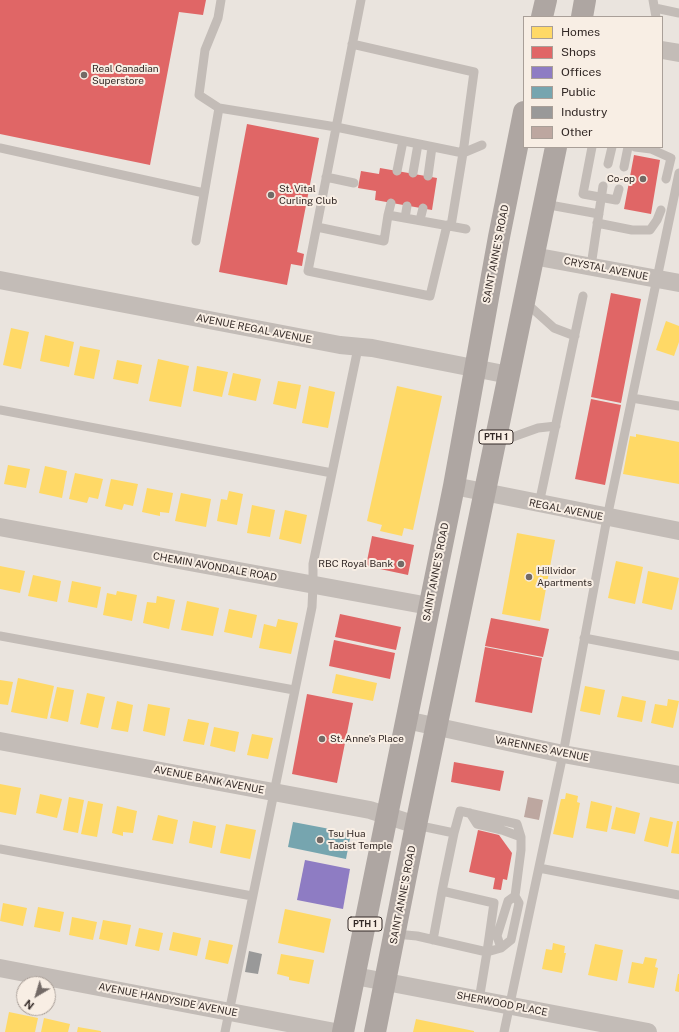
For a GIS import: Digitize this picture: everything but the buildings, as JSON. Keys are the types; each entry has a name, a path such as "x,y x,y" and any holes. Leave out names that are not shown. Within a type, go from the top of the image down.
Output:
{"highway":[{"path":"542,16 546,0"},
{"path":"582,16 585,0"},
{"name":"SAINT ANNE'S ROAD","path":"343,1032 454,486 498,244 523,117"},
{"name":"SAINT ANNE'S ROAD","path":"375,1032 416,825 556,148"}],"street":[{"path":"663,50 679,53"},
{"name":"CRYSTAL AVENUE","path":"533,256 679,283"},
{"name":"AVENUE REGAL AVENUE","path":"0,280 340,346 372,348 509,375"},
{"name":"REGAL AVENUE","path":"454,486 485,494 679,531"},
{"name":"CHEMIN AVONDALE ROAD","path":"0,527 429,606"},
{"name":"VARENNES AVENUE","path":"406,720 437,728 563,754 679,775"},
{"name":"AVENUE BANK AVENUE","path":"0,741 370,810 416,825"},
{"name":"AVENUE HANDYSIDE AVENUE","path":"0,968 336,1032"},
{"name":"SHERWOOD PLACE","path":"355,976 648,1032"}],"lane":[{"path":"222,0 218,18 206,50 199,95 219,108 336,127 463,154 482,145"},
{"path":"352,44 474,72 463,154 449,226 430,296 308,272 316,227 352,44 361,0"},
{"path":"655,8 679,13"},
{"path":"196,241 219,108"},
{"path":"397,171 403,141"},
{"path":"412,174 418,144"},
{"path":"428,176 432,147"},
{"path":"0,148 204,193"},
{"path":"592,148 583,194 616,200 619,189"},
{"path":"608,164 612,148"},
{"path":"624,167 628,148"},
{"path":"643,148 651,149 671,158 666,179"},
{"path":"504,1032 563,754 607,518 679,173"},
{"path":"326,177 354,183"},
{"path":"591,266 603,186"},
{"path":"316,227 384,241 391,203"},
{"path":"544,204 599,214"},
{"path":"405,218 407,206"},
{"path":"420,220 423,208"},
{"path":"597,224 632,230 650,230 657,220 661,210"},
{"path":"388,215 466,229"},
{"path":"539,504 583,296"},
{"path":"524,301 554,328 575,336"},
{"path":"225,1032 312,607 312,564 358,348"},
{"path":"632,398 679,406"},
{"path":"0,410 332,473"},
{"path":"495,443 538,428 556,426"},
{"path":"0,636 294,690"},
{"path":"584,638 679,656"},
{"path":"433,940 454,833 460,811 470,813 477,824 502,830 521,837 521,850 514,896 508,901 497,936 501,948"},
{"path":"416,825 454,833"},
{"path":"0,849 252,896"},
{"path":"539,868 679,895"},
{"path":"442,891 494,903 479,1000"},
{"path":"395,934 433,940 487,952 501,948 511,940 519,903 514,896"}],"place":[{"name":"Real Canadian Superstore","path":"84,75"},
{"name":"Co-op","path":"643,179"},
{"name":"St. Vital Curling Club","path":"271,195"},
{"name":"RBC Royal Bank","path":"401,564"},
{"name":"Hillvidor Apartments","path":"529,577"},
{"name":"St. Anne's Place","path":"322,739"},
{"name":"Tsu Hua Taoist Temple","path":"320,840"}]}
